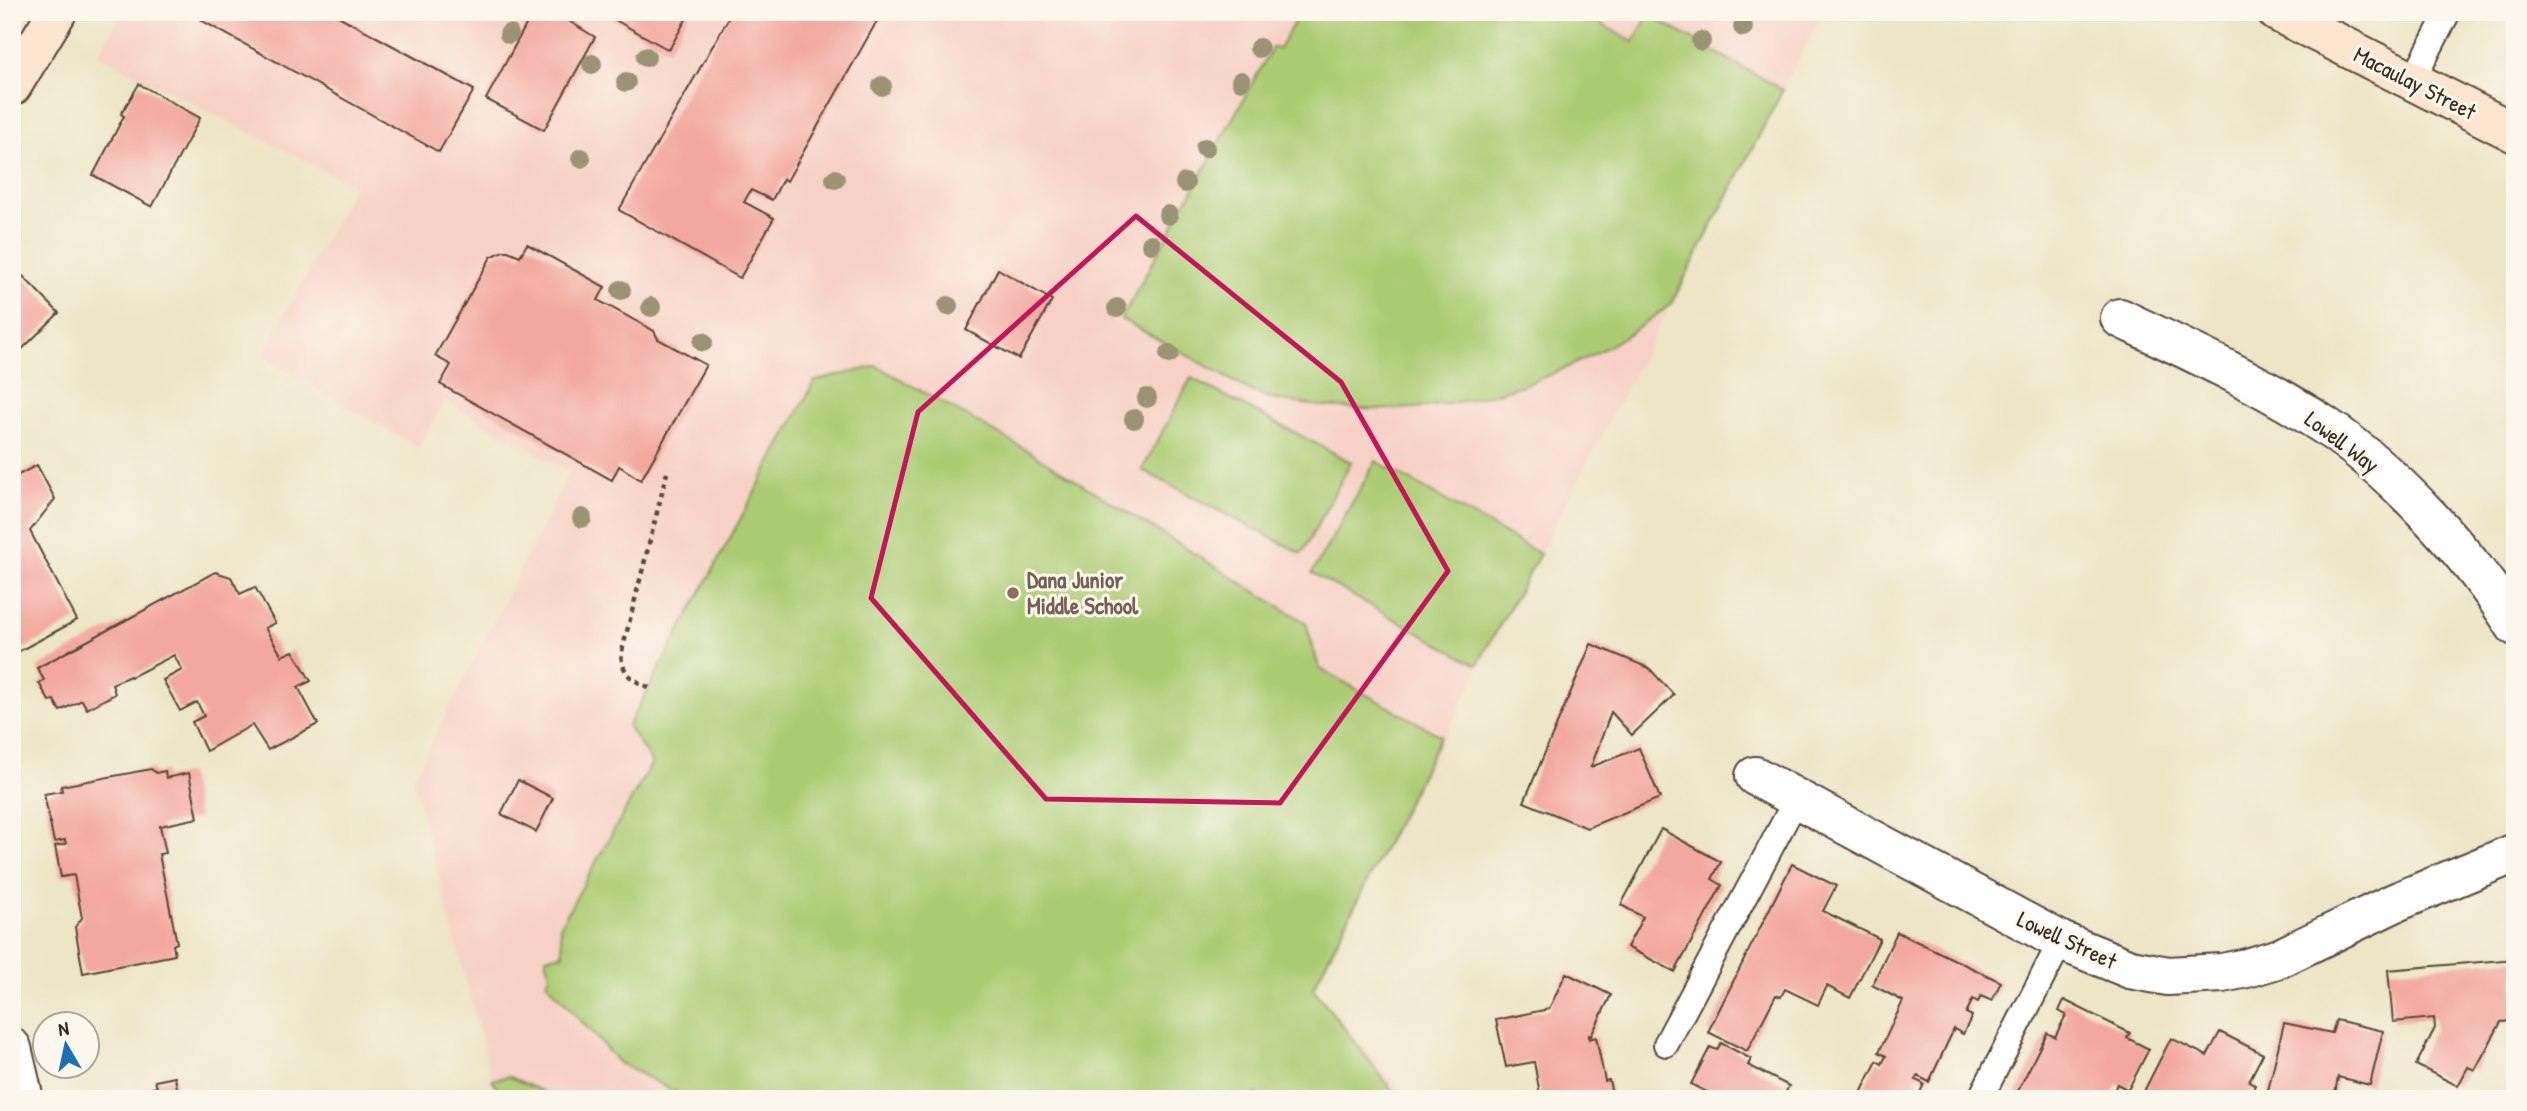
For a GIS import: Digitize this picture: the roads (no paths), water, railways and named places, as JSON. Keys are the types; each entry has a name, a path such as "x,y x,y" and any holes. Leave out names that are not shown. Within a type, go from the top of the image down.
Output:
{"street":[{"path":"12,86 57,12"},
{"name":"Macaulay Street","path":"2277,12 2515,133"},
{"name":"Lowell Way","path":"2120,318 2204,357 2284,400 2326,426 2362,454 2402,490 2438,529 2474,570 2515,626"},
{"name":"Lowell Street","path":"1755,776 2061,941 2130,969 2168,976 2195,976 2247,968 2280,958 2395,902 2515,853"},
{"path":"12,1048 24,1099"}],"lane":[{"path":"2412,82 2448,12"},
{"path":"1666,1044 1797,798"},
{"path":"1980,1099 2061,941"}],"place":[{"name":"Dana Junior Middle School","path":"1013,593"}]}
